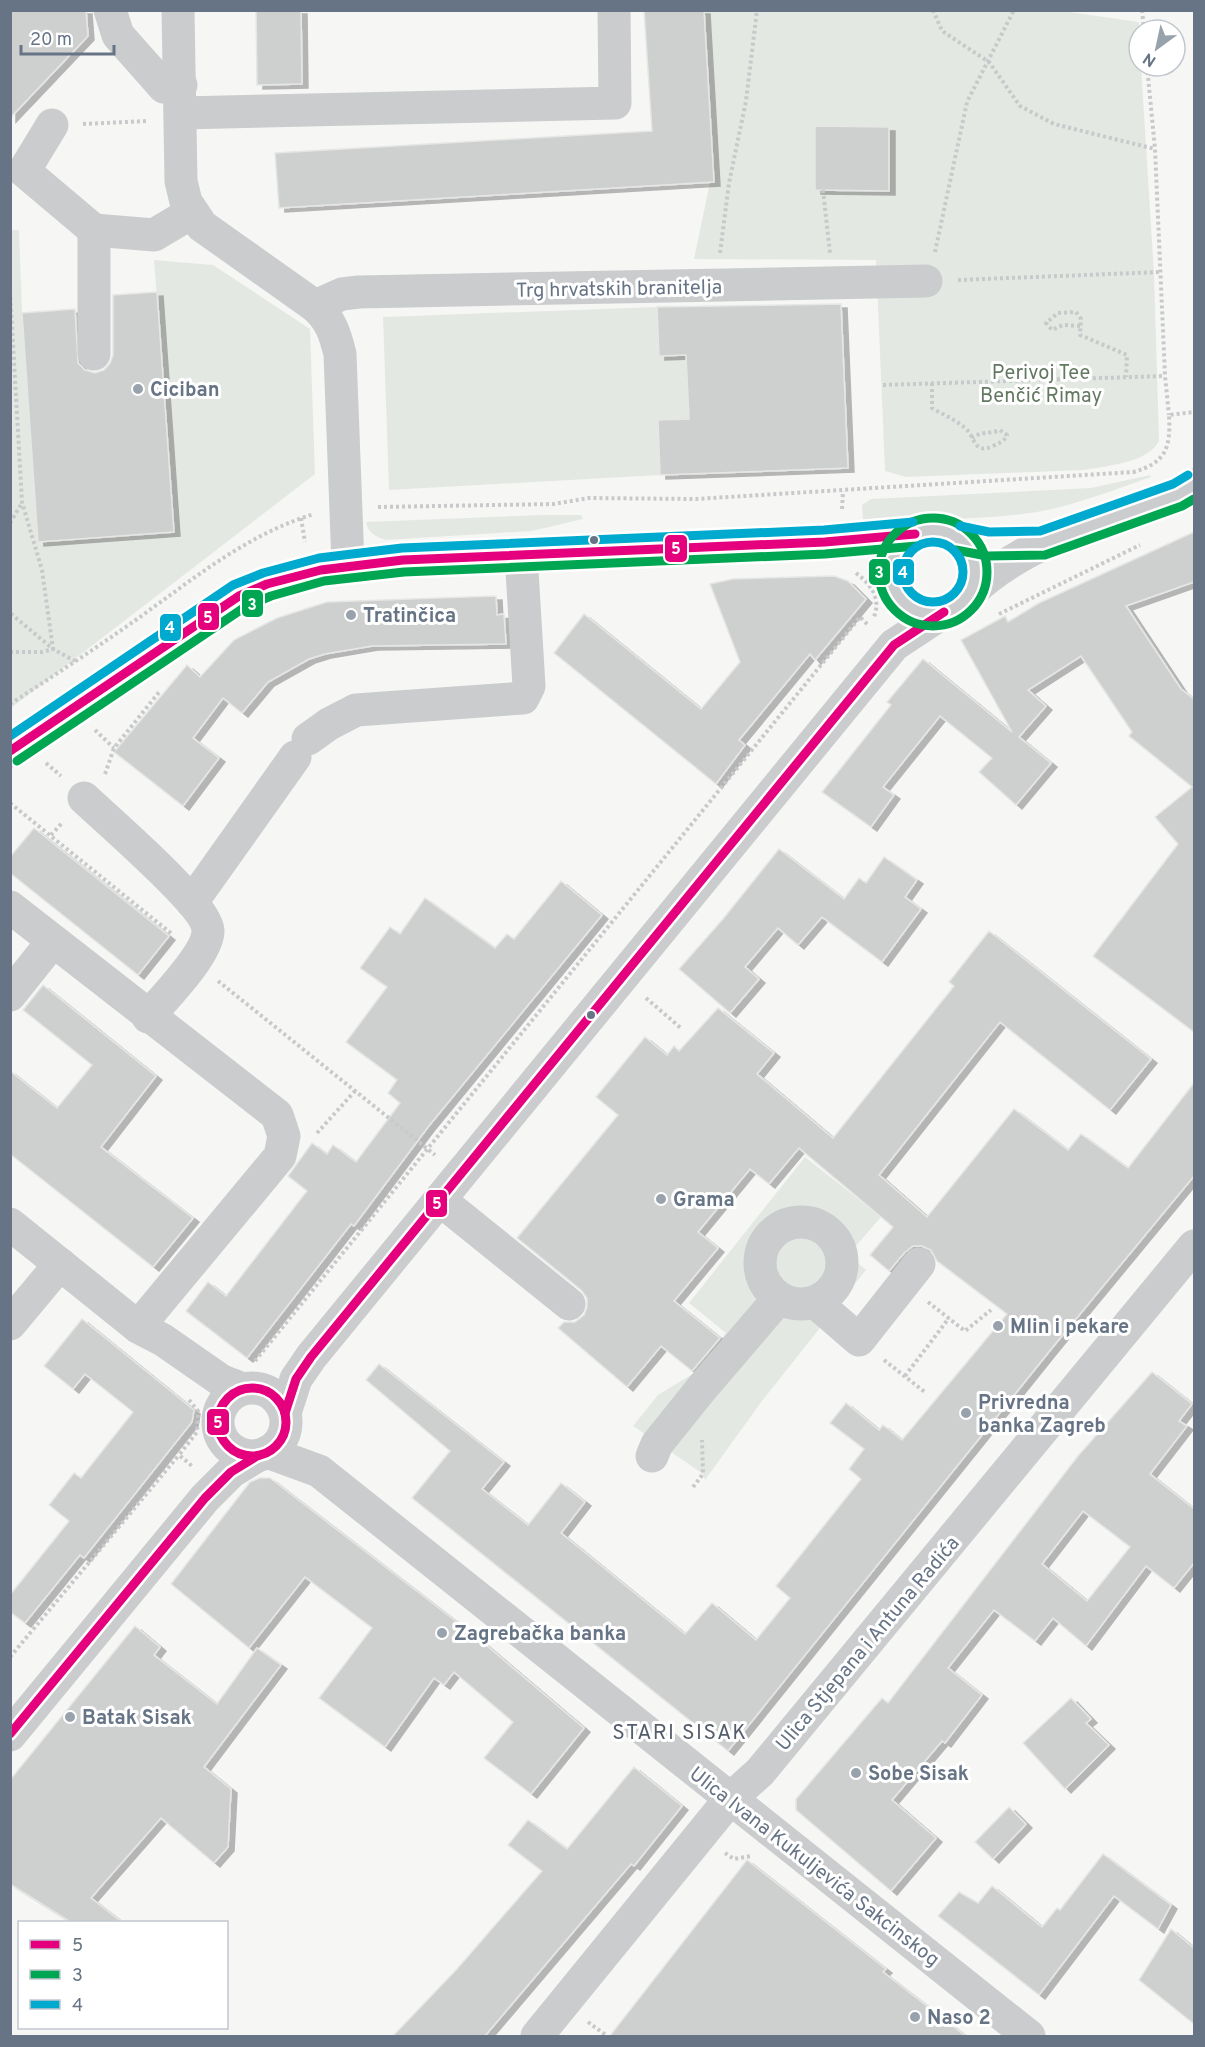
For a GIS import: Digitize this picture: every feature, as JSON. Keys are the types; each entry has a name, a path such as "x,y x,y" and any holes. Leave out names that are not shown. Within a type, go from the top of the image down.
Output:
{"street":[{"path":"110,10 118,35 181,106 615,103 614,10"},
{"path":"178,10 182,181 186,202 191,213 202,226 328,317 340,354 348,564"},
{"path":"52,125 24,171 94,230 154,235 191,213"},
{"path":"93,354 94,230"},
{"name":"Trg hrvatskih branitelja","path":"315,306 342,294 359,292 926,281"},
{"path":"882,636 956,604 985,579 1042,543 1178,495 1194,485"},
{"path":"24,760 239,596 273,581 310,570 348,564 521,554 841,542 937,530 958,538 988,544 1042,543"},
{"path":"10,1735 208,1490 231,1472 281,1440 292,1386 311,1357 460,1176 882,636 901,621 891,567 895,553 903,542 915,534"},
{"path":"841,542 867,555 917,611 931,614 956,604 975,571 970,553 958,538"},
{"path":"192,902 301,748 329,724 356,710 523,698 529,686 521,554"},
{"path":"84,798 192,902 200,911 208,932 193,962 148,1017"},
{"path":"10,907 148,1017 277,1115 284,1136 280,1156 138,1327"},
{"path":"10,995 53,941"},
{"path":"440,1200 569,1304"},
{"path":"799,1221 824,1228 840,1249 843,1262 835,1287 815,1302 790,1303 778,1298 762,1278 759,1265 766,1240 775,1230 799,1221"},
{"path":"10,1224 138,1327 207,1403 230,1448 247,1456 262,1454"},
{"name":"Ulica Stjepana i Antuna Radića","path":"537,2037 730,1799 760,1772 1194,1246"},
{"path":"10,1324 60,1264"},
{"path":"815,1302 859,1340 911,1274"},
{"path":"652,1456 657,1444 778,1298"},
{"path":"138,1327 163,1340 222,1381 277,1379 311,1357"},
{"path":"250,1380 274,1395 285,1417"},
{"path":"208,1490 218,1461 218,1427 225,1400 250,1380"},
{"name":"Ulica Ivana Kukuljevića Sakcinskog","path":"285,1417 319,1472 1029,2037"},
{"name":"Ulica Ivana Kukuljevića Sakcinskog","path":"262,1454 319,1472"}],"path":[{"path":"715,286 729,183 746,100 757,10"},
{"path":"1014,10 967,102 939,240 926,281 1161,272"},
{"path":"932,11 942,31 989,62 1020,106 1054,124 1155,149"},
{"path":"554,504 588,498 636,496 673,500 843,491 1133,472 1150,467 1162,458 1167,447 1169,415 1165,376 1155,149 1148,78"},
{"path":"52,125 181,106"},
{"path":"824,190 834,283"},
{"path":"10,291 22,502 42,570 53,649"},
{"path":"1080,326 1063,325 1052,330 1046,323 1059,313 1072,311 1081,319 1080,335 1127,355 1126,376"},
{"path":"883,385 1165,376"},
{"path":"932,383 932,408 967,429 975,445 982,449 1007,437 1005,432 1000,430 993,433 979,433 972,438"},
{"path":"1169,415 1194,412"},
{"path":"843,491 840,569 855,572 868,582 876,595 882,636"},
{"path":"10,523 22,502"},
{"path":"993,617 1147,541"},
{"path":"10,613 53,649 75,662"},
{"path":"250,1380 427,1149 860,617 882,636"},
{"path":"10,651 42,652 53,649"},
{"path":"51,835 107,772 114,748 161,689"},
{"path":"103,723 94,729 114,748"},
{"path":"24,760 55,756"},
{"path":"10,803 178,939 193,962 460,1176"},
{"path":"643,996 682,1029"},
{"path":"284,1136 314,1136 355,1091"},
{"path":"911,1274 949,1318 965,1331 991,1310"},
{"path":"905,1376 949,1318"},
{"path":"859,1340 926,1393"},
{"path":"10,1658 197,1432 198,1411 186,1396"},
{"path":"693,1486 703,1474 702,1434"},
{"path":"179,1455 208,1490"}],"green space":[{"name":"Perivoj Tee Benčić Rimay","path":"1055,10 1127,20 1127,78 1142,78 1154,273 1159,441 1154,448 1136,459 1084,470 906,477 885,471 876,260 694,259 713,168 703,11"},
{"path":"11,230 19,230 22,313 38,542 174,532 154,260 213,265 310,329 315,474 11,708"},
{"path":"657,307 659,356 686,355 689,419 658,421 660,475 389,490 383,317"},
{"path":"1150,475 1151,477 1095,497 1037,512 972,518 863,521 862,505 871,499 1091,488"},
{"path":"581,515 583,519 532,531 386,540 373,534 366,522"},
{"path":"805,1157 881,1217 848,1255 866,1270 762,1401 705,1480 703,1474 633,1426 658,1395 694,1373 726,1333 689,1303"}],"building":[{"path":"10,10 86,10 88,36 10,118"},
{"path":"256,10 301,10 302,84 257,85"},
{"path":"644,10 704,10 714,182 279,208 275,153 652,131"},
{"path":"815,126 889,127 889,191 815,190"},
{"name":"Ciciban","path":"157,292 174,532 38,542 22,313 75,309 78,363 85,370 95,373 104,370 113,355 113,295"},
{"path":"841,304 848,468 660,475 658,420 689,419 686,355 659,356 657,307"},
{"path":"1194,532 1194,582 1126,606 1181,689 1194,699 1194,1032 1093,956 1178,844 1155,817 1192,787 1129,736 1132,732 1081,656 1028,690 1046,706 1019,737 1051,763 1016,805 979,772 992,758 940,716 883,787 894,795 871,827 822,792 891,705 887,702 923,659 1012,732 961,640 1005,616 1008,622 1039,603"},
{"path":"834,576 848,581 866,599 815,660 810,654 739,740 745,745 716,784 554,653 584,614 701,709 740,662 710,584 733,579"},
{"path":"496,596 497,615 504,614 506,644 372,646 325,654 309,659 268,682 242,713 223,698 193,738 219,758 183,806 114,752 187,665 200,677 234,640 277,618 327,602"},
{"path":"34,828 169,936 138,975 10,873 10,857"},
{"path":"779,849 844,899 859,878 866,883 884,857 917,880 905,897 921,909 882,962 822,917 798,945 778,928 745,967 759,979 730,1013 679,969"},
{"path":"561,881 602,915 428,1127 354,1226 351,1224 247,1358 186,1311 208,1282 226,1296 307,1191 288,1176 312,1143 327,1154 333,1145 356,1162 400,1103 388,1093 397,1080 346,1042 387,987 360,968 390,927 400,934 425,898 495,948 507,934 514,939"},
{"path":"989,931 1151,1059 1110,1110 1000,1022 879,1175 927,1217 1014,1109 1068,1150 1081,1134 1128,1168 1194,1083 1194,1176 1052,1348 728,1751 412,1498 450,1451 366,1380 379,1364 504,1462 482,1489 528,1525 561,1483 585,1502 561,1533 685,1634 712,1603 756,1640 790,1598 776,1586 861,1479 849,1469 864,1449 830,1423 846,1403 879,1430 883,1425 902,1440 1007,1314 937,1261 931,1250 922,1246 913,1246 905,1252 889,1271 870,1255 893,1227 799,1148 769,1184 750,1169 698,1232 718,1248 674,1301 720,1338 692,1371 661,1346 627,1387 558,1328 564,1322 575,1322 584,1315 587,1298 581,1290 517,1238 618,1115 596,1097 645,1037 667,1055 674,1046 679,1051 718,1008 774,1053 757,1074 833,1138 954,986 949,982"},
{"path":"43,985 156,1076 101,1147 193,1218 153,1267 10,1154 10,1071 57,1108 92,1065 23,1010"},
{"path":"82,1319 194,1410 192,1422 84,1558 80,1555 25,1623 10,1612 10,1595 69,1521 49,1505 74,1473 81,1478 133,1412 85,1374 73,1389 44,1366"},
{"path":"1152,1372 1192,1404 1179,1421 1187,1426 1150,1474 1194,1509 1194,1563 1174,1588 1146,1566 1086,1646 1053,1618 1035,1641 994,1610 948,1668 982,1695 945,1743 942,1741 892,1800 936,1838 891,1891 796,1810 796,1799 882,1698 888,1703 1078,1456","holes":["1083,1511 1130,1547 1087,1601 1042,1564"]},
{"path":"260,1478 270,1478 479,1639 584,1728 531,1794 484,1758 513,1722 454,1672 444,1685 434,1678 385,1747 319,1698 372,1628 305,1577 249,1648 171,1584 250,1482"},
{"path":"135,1626 160,1647 154,1655 217,1704 257,1648 281,1665 204,1767 231,1789 228,1847 214,1863 161,1818 91,1898 120,1921 69,1921 10,1884 10,1780"},
{"path":"1071,1698 1091,1719 1086,1723 1109,1745 1065,1789 1023,1743"},
{"path":"634,1767 682,1806 634,1866 631,1864 484,2037 392,2037 457,1969 542,1871 508,1845 528,1820 567,1849"},
{"path":"1009,1807 1026,1824 993,1859 975,1842"},
{"path":"1103,1854 1171,1905 1158,1929 1114,1896 1039,1995 938,1916 959,1892 978,1903 992,1886 1042,1927 1057,1908 1060,1910"},
{"path":"747,1860 886,1969 883,1972 967,2037 609,2037"},
{"path":"1171,1929 1194,1948 1194,2024 1139,1980"}],"transit line":[{"name":"4","path":"960,526 989,532 1040,531 1173,484 1188,475"},
{"name":"3","path":"956,550 987,556 1045,555 1182,506 1194,499"},
{"name":"3","path":"933,518 954,522 971,534 983,551 987,572 983,593 971,610 954,622 933,626 912,622 895,610 883,593 879,572 883,551 895,534 912,522 933,518"},
{"name":"4","path":"10,736 233,585 263,573 319,558 402,548 824,530 913,522"},
{"name":"5","path":"10,751 239,596 267,584 321,570 403,560 825,542 915,534"},
{"name":"4","path":"933,542 950,547 958,555 963,572 958,589 950,597 933,602 916,597 908,589 903,572 908,555 916,547 933,542"},
{"name":"3","path":"17,761 245,607 271,596 324,581 404,572 825,554 917,546"},
{"name":"5","path":"285,1413 296,1379 311,1357 894,645 944,612"},
{"name":"5","path":"252,1388 265,1391 276,1398 283,1409 286,1422 283,1435 276,1446 265,1453 252,1456 239,1453 228,1446 221,1435 218,1422 221,1409 228,1398 239,1391 252,1388"},
{"name":"5","path":"10,1734 205,1498 231,1472 257,1456"}],"place":[{"name":"Ciciban","path":"138,389"},
{"name":"Tratinčica","path":"351,615"},
{"name":"Grama","path":"661,1199"},
{"name":"Mlin i pekare","path":"998,1326"},
{"name":"Privredna banka Zagreb","path":"966,1413"},
{"name":"Zagrebačka banka","path":"442,1633"},
{"name":"Batak Sisak","path":"70,1717"},
{"name":"Sobe Sisak","path":"856,1773"},
{"name":"Naso 2","path":"915,2017"}],"district":[{"name":"STARI SISAK","path":"680,1732"}]}
